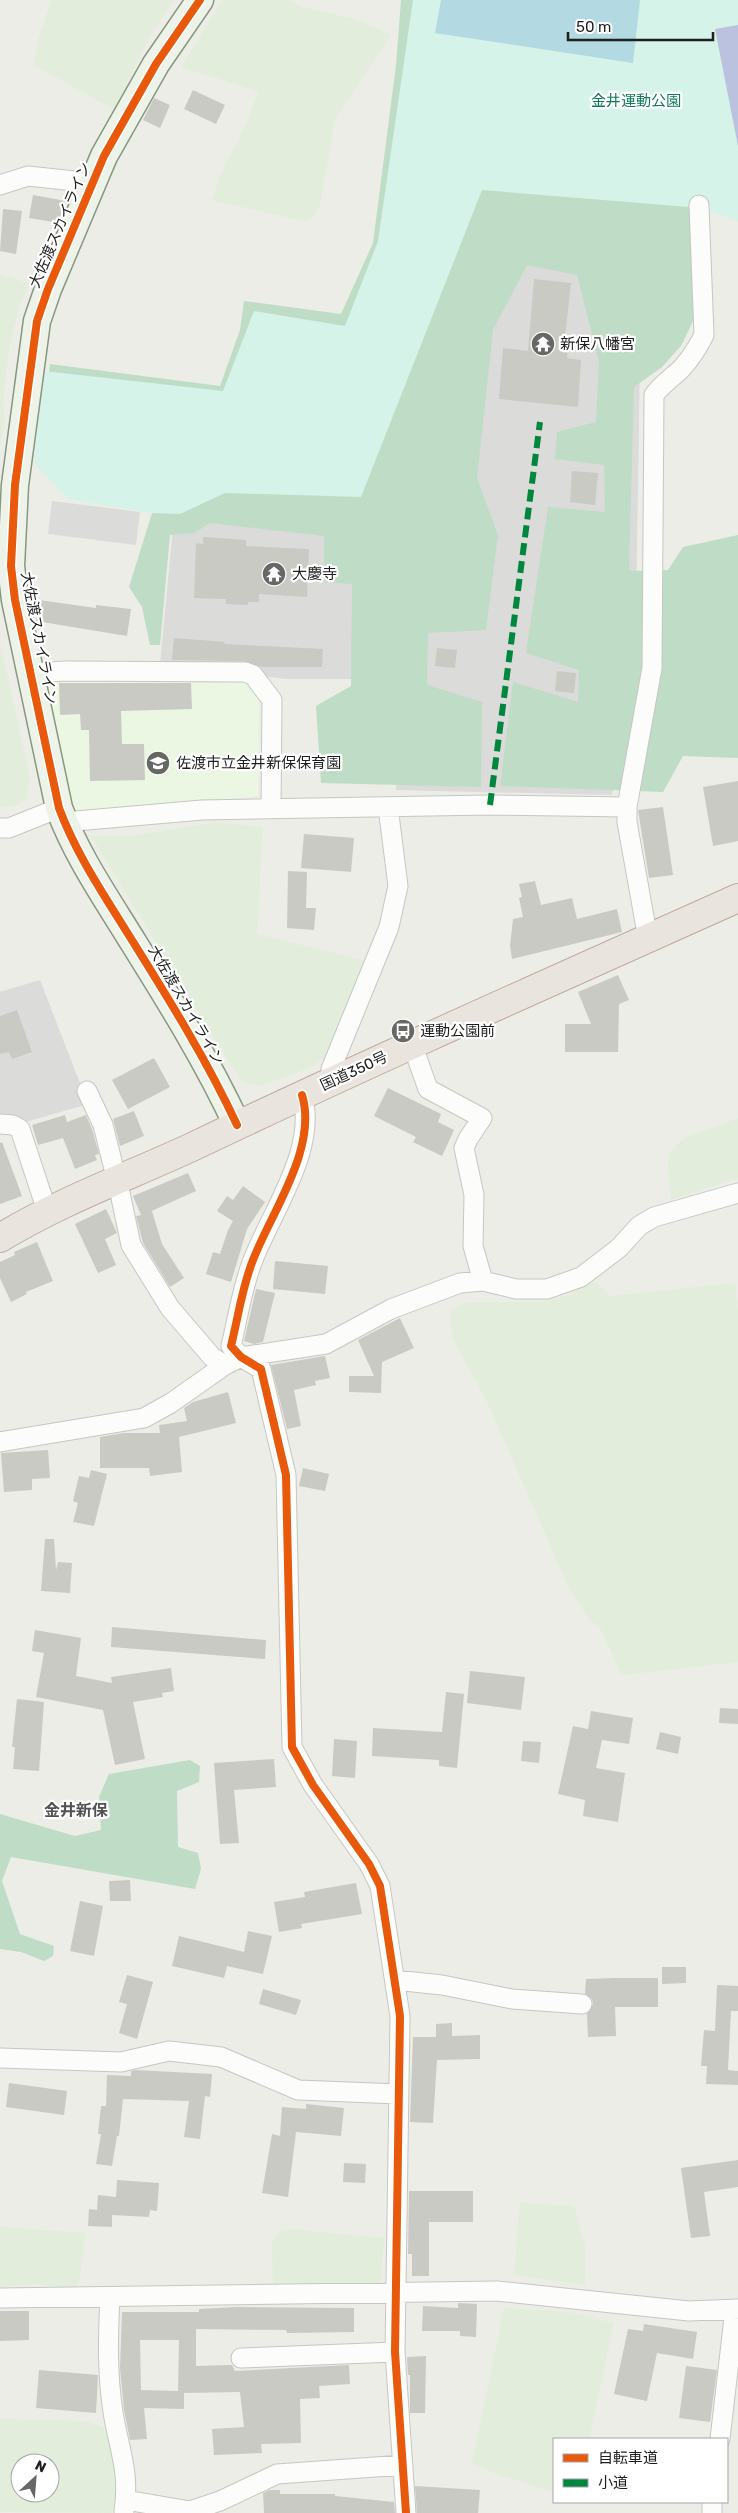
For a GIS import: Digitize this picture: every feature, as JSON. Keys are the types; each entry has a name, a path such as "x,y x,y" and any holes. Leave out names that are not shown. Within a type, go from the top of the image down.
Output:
{"highway":[{"name":"国道350号","path":"0,1238 47,1211 412,1044 738,898"}],"street":[{"name":"大佐渡スカイライン","path":"200,0 156,64 104,156 48,289 37,321 16,475 11,536 11,566 15,600 62,815 91,874 163,991 237,1125"},
{"path":"0,185 28,176 93,183"},
{"path":"648,939 627,822 627,807 652,668 654,396 662,384 686,362 704,335 699,205"},
{"path":"30,673 66,671 245,672 253,675 272,700 271,808"},
{"path":"0,828 9,828 62,815 202,810 490,805 627,807"},
{"path":"332,1081 331,1069 389,927 398,886 388,806"},
{"path":"412,1044 428,1089 482,1118 464,1148 474,1195 473,1246 483,1282"},
{"path":"88,1091 103,1125 117,1180 130,1245 170,1308 212,1357 261,1369 286,1475 292,1748 313,1785 369,1864 380,1886 400,2016 395,2352 406,2513"},
{"path":"233,1361 231,1346 252,1262 298,1159 305,1134 306,1109 302,1095"},
{"path":"0,1124 13,1125 20,1129 47,1211"},
{"path":"0,1442 144,1418 171,1403 233,1361 326,1344 391,1309 460,1283 483,1282 516,1289 546,1289 573,1280 581,1277 619,1248 638,1226 654,1218 738,1193"},
{"path":"395,1980 442,1985 512,1999 582,2004"},
{"path":"0,2058 121,2062 169,2052 221,2057 298,2090 399,2094"},
{"path":"0,2298 497,2291 689,2311 736,2309 720,2438"},
{"path":"110,2297 107,2358 113,2413 126,2471 125,2507 190,2511 220,2501 277,2474 403,2465"},
{"path":"241,2358 395,2352"}],"shaded area":[{"path":"52,0 174,0 149,38 114,109 33,65 39,36"},
{"path":"223,0 289,0 302,7 355,19 391,35 335,120 320,205 314,217 306,222 212,200 221,172 240,138 259,92 181,67"},
{"path":"401,0 431,0 691,192 694,319 681,346 662,367 634,387 629,571 668,570 683,547 738,535 738,758 683,756 663,792 500,786 513,682 578,702 579,670 526,653 548,507 605,512 604,465 555,459 557,432 596,422 599,362 577,275 527,265 493,330 477,478 498,535 486,630 428,633 427,685 482,702 481,787 321,783 316,706 351,686 352,584 324,582 324,536 210,523 194,533 170,535 160,645 150,645 142,607 129,587 158,494 267,389 39,459 50,364 220,386 240,330 244,301 341,314 373,243 396,65"},
{"path":"441,0 640,0 633,63 435,33"},
{"path":"738,25 738,146 715,29"},
{"path":"502,224 642,234 635,677 612,795 396,790 395,446"},
{"path":"0,274 30,284 20,304 9,349 3,406 5,421 0,447"},
{"path":"361,499 351,679 286,679 160,664 173,527"},
{"path":"52,501 140,512 136,545 48,534"},
{"path":"0,642 30,778 25,800 15,806 0,807"},
{"name":"佐渡市立金井新保保育園","path":"43,675 259,682 258,796 73,816"},
{"path":"217,822 263,827 257,934 367,961 325,1056 313,1067 259,1086 243,1082 230,1064 91,836 129,836"},
{"path":"40,980 88,1104 22,1123 0,1117 0,992"},
{"path":"738,1118 738,1178 671,1200 668,1164 670,1152 684,1138"},
{"path":"586,1281 597,1283 610,1296 735,1283 738,1309 738,1662 622,1675 599,1626 589,1620 567,1584 489,1406 455,1342 450,1325 451,1311 459,1305 472,1302 538,1302 570,1295"},
{"path":"190,1760 200,1766 199,1782 177,1791 178,1847 198,1853 201,1869 195,1889 11,1857 2,1881 20,1934 54,1946 53,1956 44,1961 21,1952 0,1949 0,1814 75,1836 101,1830 99,1797 109,1774"},
{"path":"520,2203 574,2206 585,2245 585,2285 514,2275"},
{"path":"0,2227 86,2233 79,2282 75,2287 66,2288 36,2284 0,2287"},
{"path":"290,2229 384,2238 381,2283 273,2283 272,2242 281,2231"},
{"path":"504,2308 570,2312 614,2323 589,2438 553,2438 553,2492 499,2475 472,2464"},
{"path":"0,2419 86,2421 102,2427 108,2435 117,2487 112,2513 0,2512"}],"green space":[{"name":"金井運動公園","path":"413,0 738,0 738,221 701,208 482,190 361,497 225,493 180,514 151,513 68,499 34,463 44,371 223,391 254,311 345,326 378,241"}],"building":[{"path":"193,90 225,105 216,124 184,109"},
{"path":"154,98 170,105 160,128 143,120"},
{"path":"33,195 66,201 59,223 29,218"},
{"path":"3,209 22,211 16,254 0,251"},
{"name":"新保八幡宮","path":"534,279 571,283 564,346 568,346 567,358 581,360 578,407 499,399 503,348 528,351"},
{"path":"572,471 598,473 595,505 570,502"},
{"name":"大慶寺","path":"203,537 246,540 246,546 309,549 307,597 259,594 259,602 248,602 248,605 226,604 226,599 194,598 196,543 203,544"},
{"path":"39,600 96,608 96,605 131,609 127,636 36,621"},
{"path":"174,638 225,642 224,644 323,649 322,667 262,667 245,661 172,660"},
{"path":"437,648 457,650 455,668 435,666"},
{"path":"557,671 576,673 574,693 555,691"},
{"path":"59,683 191,683 192,709 121,711 122,744 144,744 145,780 90,781 89,730 81,730 80,714 60,715"},
{"path":"738,781 738,841 713,846 703,787"},
{"path":"663,807 673,875 649,878 638,810"},
{"path":"304,834 354,838 351,872 301,868"},
{"path":"288,871 307,872 306,908 316,908 314,930 287,928"},
{"path":"535,881 541,905 572,898 577,919 617,909 622,932 512,959 510,946 513,919 523,917 519,898 522,897 519,884"},
{"path":"618,975 629,1000 619,1004 618,1052 565,1052 565,1024 591,1024 578,992"},
{"path":"17,1010 32,1052 12,1059 9,1052 0,1054 0,1016"},
{"path":"154,1058 170,1087 128,1109 112,1080"},
{"path":"388,1088 441,1114 438,1122 454,1130 442,1156 413,1142 416,1137 374,1116"},
{"path":"134,1111 144,1136 120,1146 113,1119"},
{"path":"65,1115 67,1122 86,1115 99,1154 95,1155 97,1160 75,1169 63,1138 38,1145 32,1125"},
{"path":"2,1142 22,1196 0,1204 0,1143"},
{"path":"188,1173 196,1191 147,1213 152,1211 162,1244 184,1278 170,1287 143,1243 136,1216 141,1215 133,1196"},
{"path":"243,1186 265,1202 247,1229 231,1282 206,1274 213,1252 220,1254 233,1221 217,1211 227,1196 233,1200"},
{"path":"106,1209 117,1233 105,1239 116,1265 98,1273 75,1224"},
{"path":"37,1242 53,1281 26,1292 27,1294 11,1302 0,1278 0,1262 15,1255 14,1252"},
{"path":"275,1261 328,1266 325,1294 273,1289"},
{"path":"256,1289 275,1293 263,1342 254,1344 244,1341"},
{"path":"400,1318 414,1348 382,1362 381,1393 349,1392 349,1376 374,1376 358,1340"},
{"path":"325,1356 330,1378 315,1381 316,1385 294,1390 301,1426 287,1429 271,1365"},
{"path":"228,1392 236,1423 179,1437 182,1472 150,1476 149,1468 100,1468 100,1437 124,1433 160,1433 159,1425 187,1421 184,1408 193,1402"},
{"path":"48,1450 50,1478 32,1479 32,1490 4,1492 1,1453"},
{"path":"303,1468 329,1474 325,1491 299,1486"},
{"path":"91,1470 107,1474 94,1526 73,1522 78,1503 73,1501 79,1476 89,1478"},
{"path":"45,1539 54,1539 56,1570 58,1562 72,1563 70,1593 41,1591"},
{"path":"112,1627 266,1640 265,1659 111,1647"},
{"path":"35,1630 81,1638 76,1676 112,1683 111,1677 171,1668 174,1691 162,1693 163,1697 133,1702 145,1759 115,1765 103,1710 36,1697 44,1653 32,1651"},
{"path":"470,1671 525,1677 521,1710 467,1703"},
{"path":"446,1692 464,1694 457,1768 439,1766 439,1760 372,1756 373,1728 442,1732"},
{"path":"17,1699 44,1702 39,1771 13,1769 15,1747 12,1747"},
{"path":"720,1708 738,1709 738,1724 719,1723"},
{"path":"591,1711 633,1718 629,1744 602,1740 596,1768 625,1773 618,1822 583,1816 585,1800 558,1794 573,1726 588,1729"},
{"path":"660,1732 681,1737 678,1754 656,1749"},
{"path":"334,1739 357,1741 355,1778 332,1776"},
{"path":"523,1741 541,1742 539,1763 521,1761"},
{"path":"274,1759 276,1787 234,1790 239,1843 220,1844 214,1763"},
{"path":"130,1880 131,1901 110,1901 109,1881"},
{"path":"356,1883 362,1914 301,1924 302,1928 279,1932 274,1902 305,1897 304,1892"},
{"path":"80,1901 103,1906 94,1956 70,1951"},
{"path":"248,1931 272,1936 263,1974 227,1966 224,1978 172,1966 179,1936 244,1952"},
{"path":"662,1967 686,1967 686,1983 662,1984"},
{"path":"127,1975 153,1982 137,2039 119,2033 127,2004 119,2002"},
{"path":"658,1978 658,2007 615,2007 616,2036 588,2037 587,2014 593,2004 592,1999 585,1994 586,1979"},
{"path":"717,1985 738,1986 738,2011 731,2011 728,2070 738,2071 738,2085 706,2084 707,2066 701,2066 704,2030 715,2031"},
{"path":"263,1989 301,2000 296,2015 259,2004"},
{"path":"452,2023 452,2036 480,2035 480,2059 437,2060 433,2123 410,2122 413,2037 436,2037 436,2024"},
{"path":"131,2071 212,2074 210,2097 205,2096 200,2139 184,2137 189,2101 123,2099 119,2136 117,2136 112,2166 96,2164 101,2134 98,2134 101,2106 106,2106 107,2075 131,2076"},
{"path":"9,2083 67,2091 64,2115 6,2107"},
{"path":"306,2104 344,2108 341,2136 296,2132 288,2197 262,2193 272,2134 280,2136 282,2107 306,2109"},
{"path":"738,2160 738,2187 704,2192 710,2236 691,2238 681,2168"},
{"path":"344,2163 366,2164 365,2183 343,2182"},
{"path":"117,2180 159,2183 157,2211 150,2210 149,2217 112,2215 112,2227 88,2226 89,2209 97,2210 98,2195 116,2197"},
{"path":"409,2191 473,2191 473,2222 429,2222 429,2276 412,2276 412,2254 408,2254"},
{"path":"458,2303 477,2304 476,2337 460,2336 460,2331 422,2331 423,2306 458,2308"},
{"path":"237,2307 354,2308 354,2332 287,2333 286,2330 196,2329 196,2366 232,2365 235,2371 349,2365 350,2384 319,2386 320,2398 300,2399 301,2443 261,2444 262,2453 214,2455 212,2429 244,2427 240,2392 184,2393 184,2409 144,2408 147,2439 130,2440 124,2410 120,2368 122,2312 199,2312 199,2309","holes":["140,2340 179,2340 178,2391 141,2390"]},
{"path":"0,2311 29,2311 29,2340 0,2341"},
{"path":"644,2324 697,2332 693,2359 657,2353 647,2401 614,2394 628,2329 643,2331"},
{"path":"426,2356 425,2413 410,2413 410,2375 408,2375 407,2357"},
{"path":"686,2366 717,2370 710,2422 679,2418"},
{"path":"39,2370 98,2375 96,2413 36,2408"},
{"path":"415,2486 480,2490 478,2513 417,2513"},
{"path":"269,2490 280,2490 280,2494 335,2494 335,2496 394,2502 395,2513 264,2513 263,2493"}],"marked path":[{"path":"490,805 540,422"}],"cycle path":[{"path":"200,0 156,64 104,156 48,289 37,321 15,485 11,566 15,600 59,808 91,874 173,1006 200,1053 237,1125"},
{"path":"302,1095 305,1115 304,1136 299,1158 249,1270 231,1346 241,1357 261,1369 286,1475 292,1747 313,1785 369,1864 380,1886 400,2016 395,2352 406,2513"}],"place":[{"name":"新保八幡宮","path":"543,344"},
{"name":"大慶寺","path":"274,574"},
{"name":"佐渡市立金井新保保育園","path":"158,763"},
{"name":"運動公園前","path":"403,1031"}],"district":[{"name":"金井新保","path":"76,1810"}]}
